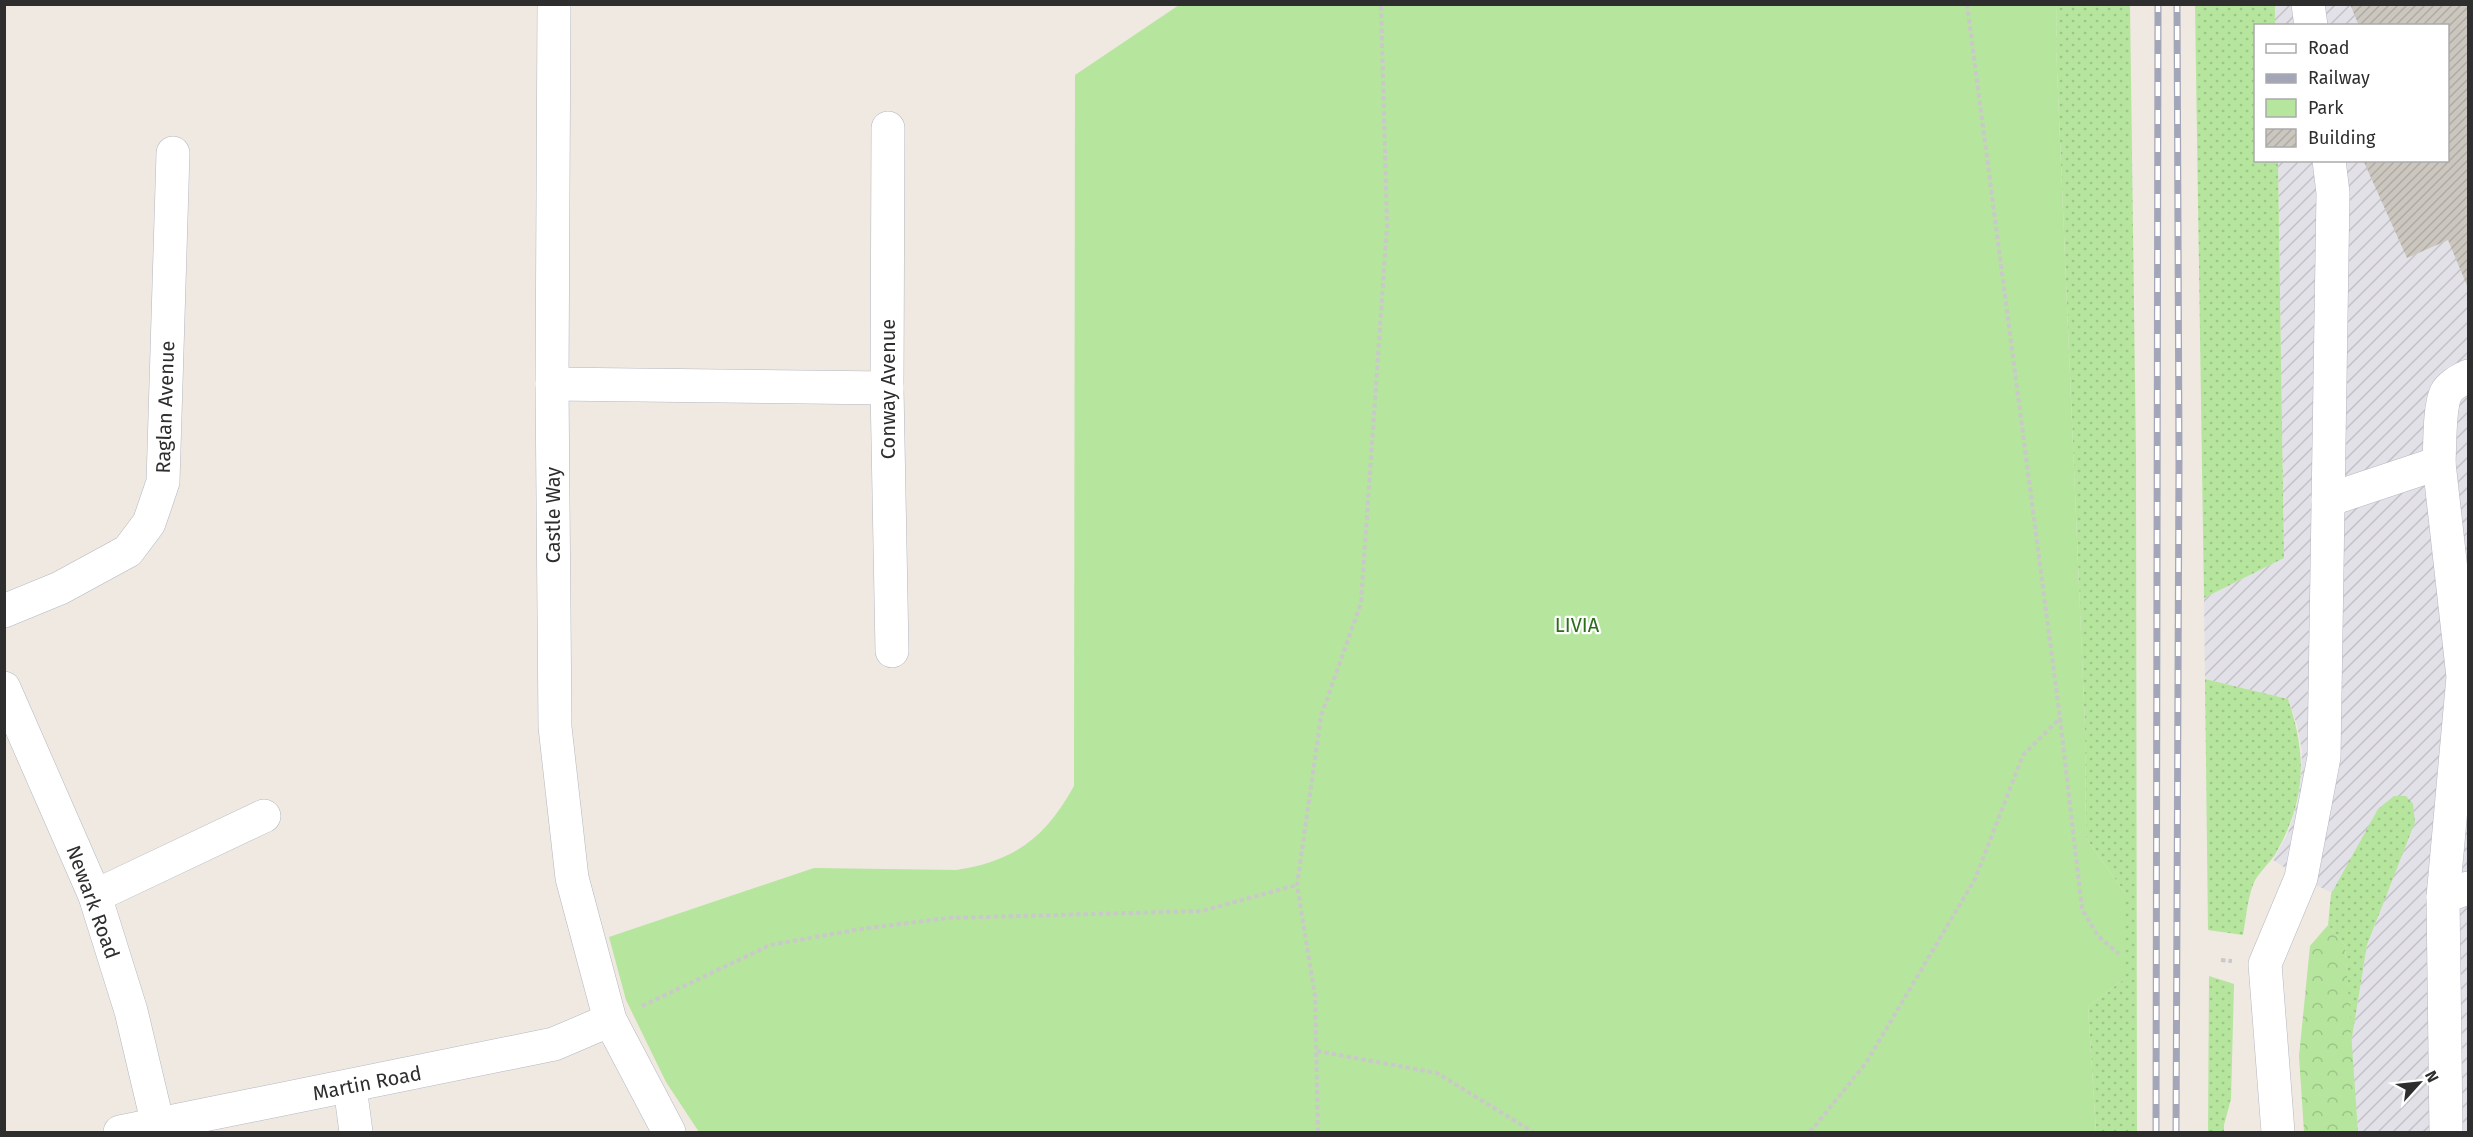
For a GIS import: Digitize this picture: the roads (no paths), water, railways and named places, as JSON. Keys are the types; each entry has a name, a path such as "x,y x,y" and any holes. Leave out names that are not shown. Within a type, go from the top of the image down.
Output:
{"street":[{"name":"Castle Way","path":"554,4 552,384 555,727 572,878 610,1020 669,1132"},
{"path":"2308,4 2311,24"},
{"name":"Conway Avenue","path":"888,128 887,388 892,651"},
{"name":"Raglan Avenue","path":"4,610 60,588 128,551 149,523 163,482 173,153"},
{"path":"2278,1132 2265,964 2301,878 2324,757 2333,193 2329,162"},
{"path":"2446,1132 2466,676 2439,463 2440,428 2446,393 2454,384 2469,376"},
{"path":"552,384 887,388"},
{"path":"2328,500 2439,463"},
{"name":"Newark Road","path":"4,688 95,896 131,1011 158,1125"},
{"path":"95,896 264,816"},
{"name":"Martin Road","path":"120,1132 554,1044 610,1020"},
{"path":"350,1087 356,1132"}],"railway":[{"path":"2156,1132 2158,4"},
{"path":"2176,1132 2179,460 2177,4"}],"park label":[{"name":"LIVIA","path":"1577,625"}]}
